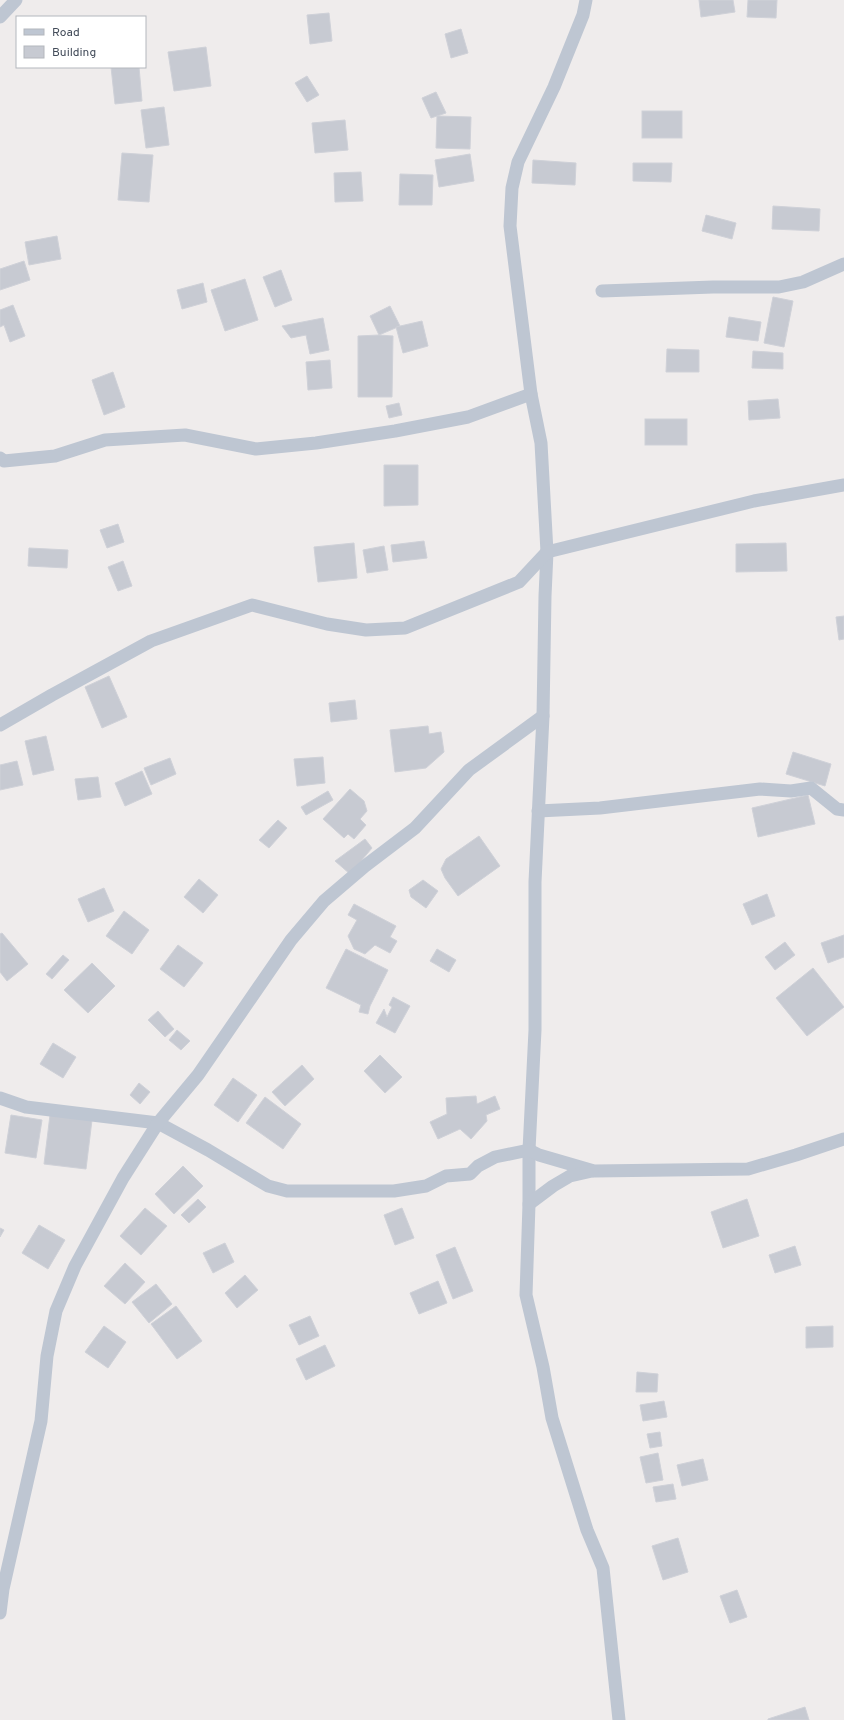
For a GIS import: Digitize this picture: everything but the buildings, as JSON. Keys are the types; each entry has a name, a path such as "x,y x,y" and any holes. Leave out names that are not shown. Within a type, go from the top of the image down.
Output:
{"street":[{"path":"0,18 16,0"},
{"path":"586,0 583,15 554,86 518,162 512,188 510,226 531,394 541,443 547,552 543,716 535,882 535,1030 529,1150 530,1204 526,1295 543,1367 552,1418 587,1530 603,1568 619,1720"},
{"path":"602,291 713,287 779,287 803,282 844,264"},
{"path":"0,458 4,461 55,456 106,440 185,435 256,449 316,443 395,431 468,416 531,394"},
{"path":"0,725 152,641 252,605 327,624 366,630 405,628 519,582 547,552 754,501 844,485"},
{"path":"0,1613 4,1582 41,1421 47,1356 56,1311 75,1266 123,1178 158,1123 198,1074 291,940 324,901 365,866 415,828 469,770 543,716"},
{"path":"538,811 600,808 760,789 791,791 811,788 838,808 844,810"},
{"path":"0,1098 26,1108 158,1123 208,1150 268,1186 288,1191 394,1191 426,1186 446,1176 470,1174 478,1166 495,1157 529,1150 539,1155 594,1171"},
{"path":"530,1204 553,1186 570,1176 594,1171 748,1169 796,1155 844,1138"}]}
